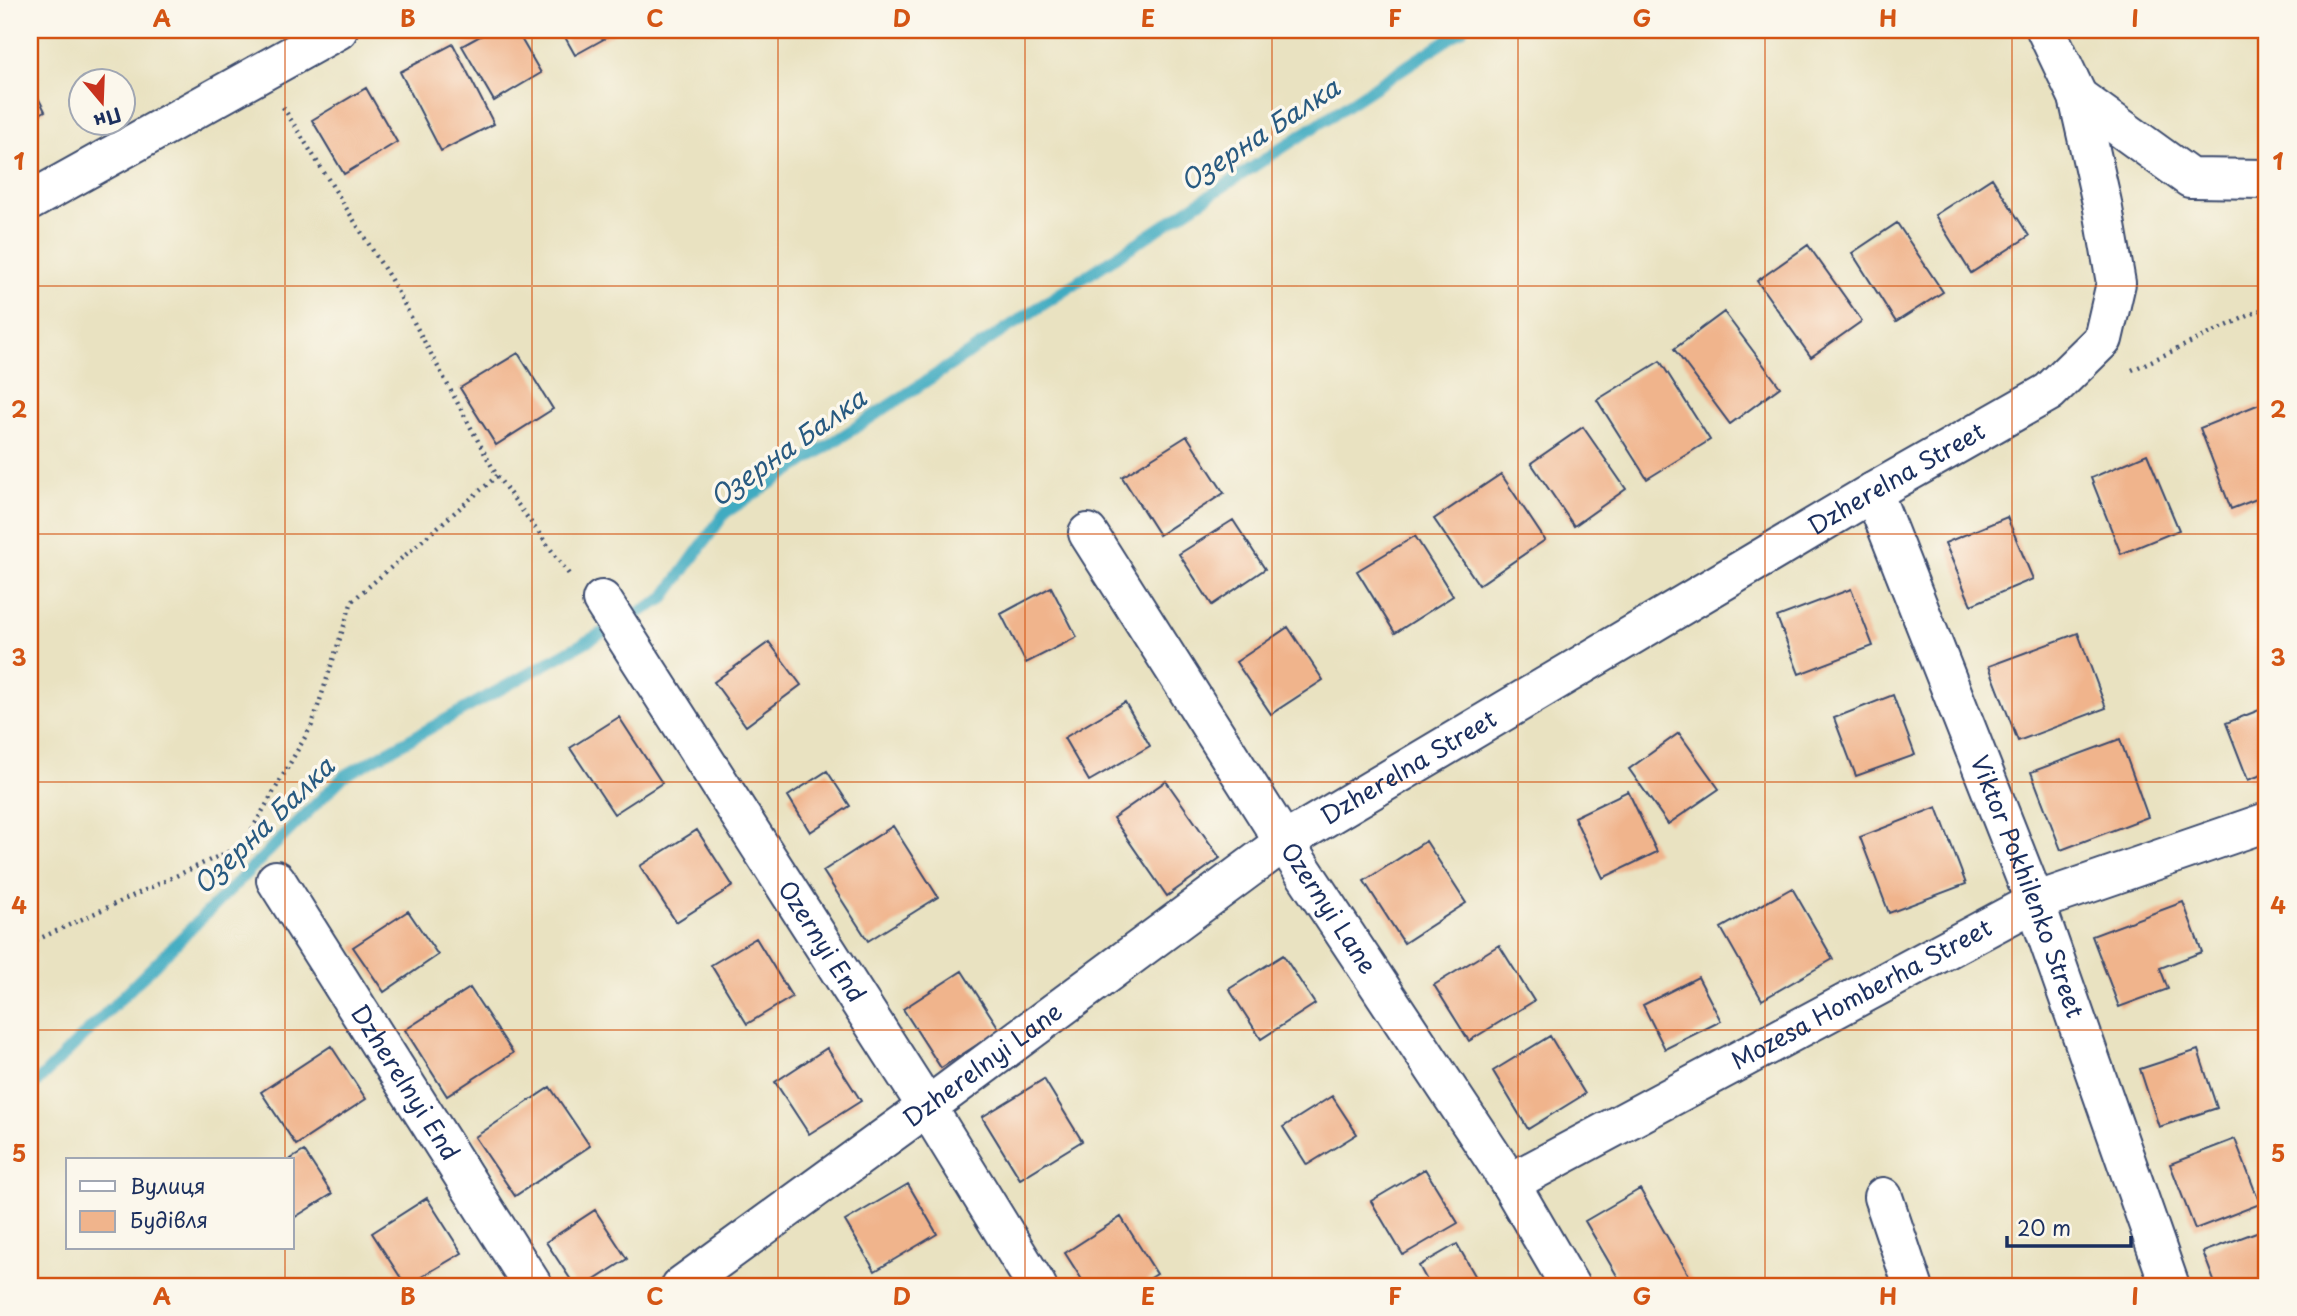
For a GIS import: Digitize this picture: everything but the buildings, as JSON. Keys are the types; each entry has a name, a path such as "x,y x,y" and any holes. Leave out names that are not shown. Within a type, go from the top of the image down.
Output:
{"street":[{"path":"30,201 338,30"},
{"name":"Dzherelna Street","path":"1284,842 1873,492 2049,392 2103,339 2116,283 2102,203 2078,97 2046,30"},
{"path":"2078,97 2190,178 2267,179"},
{"name":"Viktor Pokhilenko Street","path":"1873,492 2035,902 2170,1286"},
{"name":"Ozernyi Lane","path":"1088,533 1284,842 1510,1183 1570,1286"},
{"name":"Ozernyi End","path":"602,600 927,1107 1037,1286"},
{"name":"Mozesa Homberha Street","path":"1510,1183 2035,902 2267,822"},
{"name":"Dzherelnyi Lane","path":"681,1286 1284,842"},
{"name":"Dzherelnyi End","path":"276,880 533,1286"},
{"path":"1883,1197 1913,1286"}],"path":[{"path":"261,75 390,278 497,475 573,580 602,600"},
{"path":"30,943 243,845 312,725 352,601 497,475"}],"waterway":[{"name":"Озерна Балка","path":"30,1089 344,776 663,599 725,513 1462,30"}]}
